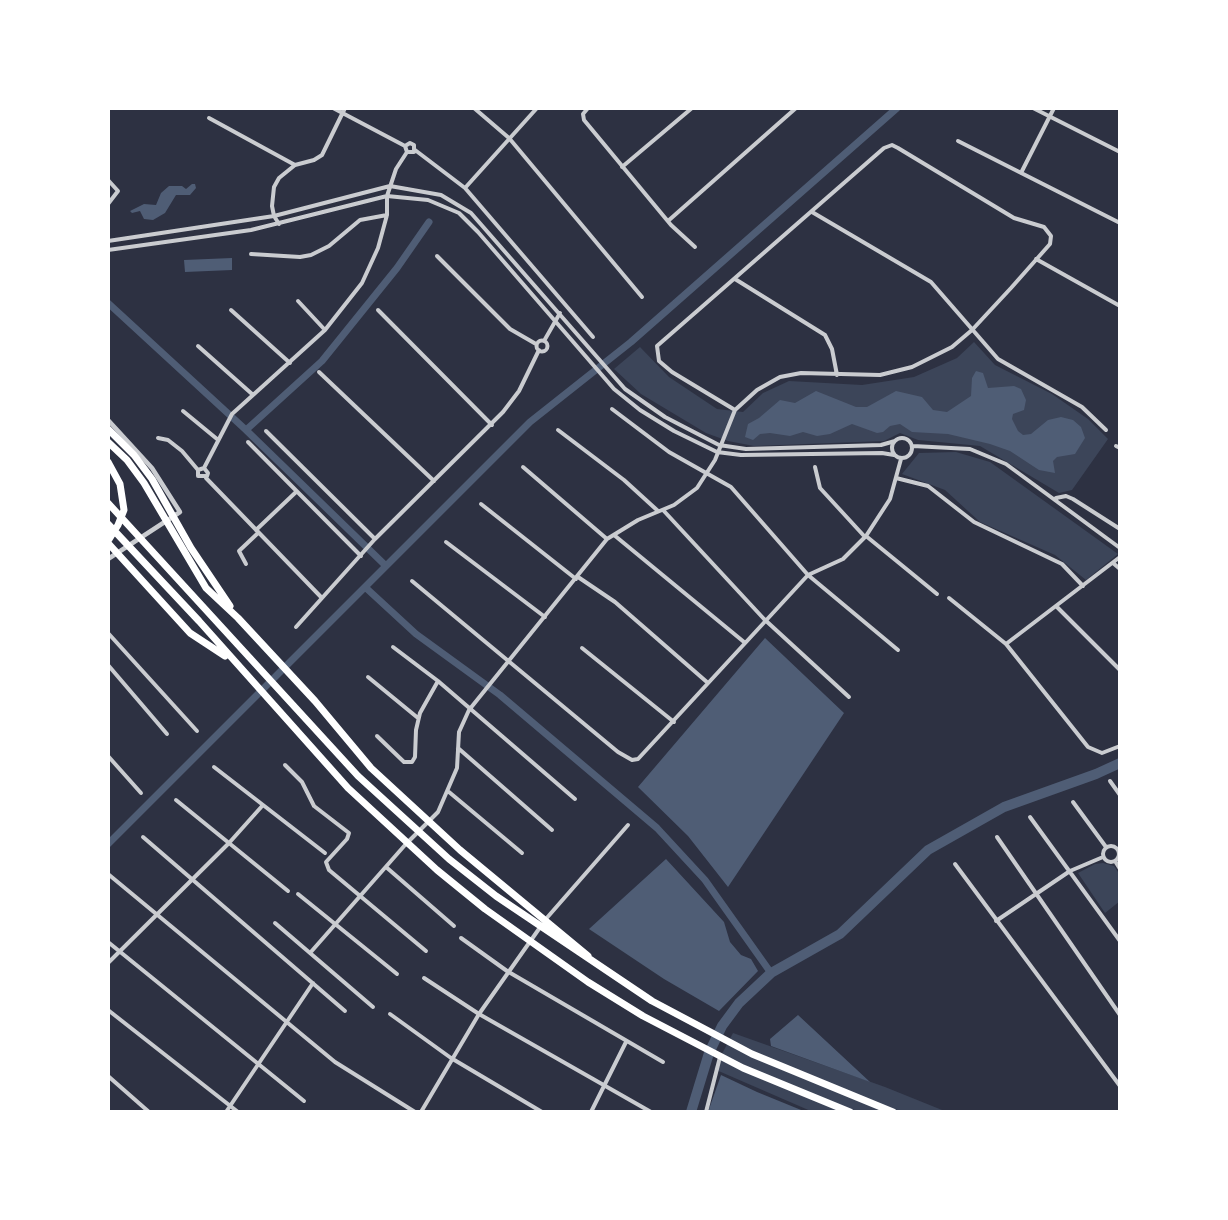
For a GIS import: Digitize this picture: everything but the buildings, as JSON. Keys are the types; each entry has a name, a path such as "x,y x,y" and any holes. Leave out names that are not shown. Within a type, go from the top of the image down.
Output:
{"highway":[{"path":"108,429 152,479 191,548 238,618"},
{"path":"108,442 127,460 144,483 206,588 238,618 315,701 371,768 460,850 554,926 597,966"},
{"path":"108,462 120,484 124,510 108,542 190,633 230,659"},
{"path":"108,502 358,776 449,859 496,896 652,1001 752,1054 893,1112"},
{"path":"108,524 199,621 230,659 348,788 437,870 485,909 588,982 643,1016 784,1086 850,1112"}],"street":[{"path":"333,108 344,110 405,146 412,144 414,150 465,188 593,337"},
{"path":"474,108 508,138 642,297"},
{"path":"465,188 537,108"},
{"path":"588,108 583,114 584,120 668,221 695,247"},
{"path":"622,167 692,108"},
{"path":"668,221 796,108"},
{"path":"1033,108 1120,152"},
{"path":"1021,173 1054,108"},
{"path":"279,224 274,216 271,196 273,187 279,178 296,165 322,155 344,110"},
{"path":"209,118 296,165"},
{"path":"958,141 1120,223"},
{"path":"310,952 333,924 438,813 449,792 457,768 459,732 469,710 607,539 622,528 688,498 708,474 735,410 757,390 780,377 801,373 873,376 912,366 952,347 972,330 1050,244 1051,236 1044,227 1014,218 892,145 884,148 657,346 659,361 672,372 735,410"},
{"path":"198,470 204,468 224,424 235,411 325,330 362,283 378,248 387,214 387,196 396,169 406,152 405,146"},
{"path":"406,152 414,150"},
{"path":"108,180 118,191 108,204"},
{"path":"108,241 274,216 390,186 441,195 471,213 612,373 641,402 719,445 769,450 881,445 906,438 913,446 970,449 1006,464 1056,498 1120,548"},
{"path":"108,250 279,224 387,196 428,200 459,213 606,380 640,410 674,431 717,452 765,457 882,453 901,459"},
{"path":"812,212 931,282 998,359 1070,399 1106,429"},
{"path":"251,254 300,257 311,255 329,246 360,219 387,214"},
{"path":"437,256 510,329 536,344 539,350"},
{"path":"1036,259 1120,306"},
{"path":"735,279 825,335 832,349 838,375"},
{"path":"298,302 325,330"},
{"path":"231,310 290,363"},
{"path":"378,310 492,425"},
{"path":"296,627 374,540 492,425 519,391 539,350 546,348 544,341 560,313"},
{"path":"536,344 544,341"},
{"path":"198,346 252,394"},
{"path":"319,372 434,481"},
{"path":"612,409 651,441 731,487 808,574 898,650"},
{"path":"183,411 217,439"},
{"path":"108,420 152,468 180,512 108,559"},
{"path":"558,430 661,510 764,619 849,697"},
{"path":"266,431 374,540"},
{"path":"158,438 175,444 198,470 198,476 206,477 321,597"},
{"path":"894,455 892,448 895,441"},
{"path":"248,442 296,492 362,554"},
{"path":"901,459 910,455 913,446"},
{"path":"412,580 618,752 632,760 644,756 764,619 808,574 843,559 866,536 890,499 901,459"},
{"path":"523,467 607,539"},
{"path":"815,467 820,488 866,536 937,594"},
{"path":"204,468 208,473 206,477"},
{"path":"896,477 928,486 974,522 1062,564 1083,586"},
{"path":"246,564 239,551 296,492"},
{"path":"1056,498 1066,496 1073,499 1120,529"},
{"path":"481,504 577,578 615,602 708,683"},
{"path":"614,535 744,642"},
{"path":"446,542 544,617"},
{"path":"1006,644 1120,557"},
{"path":"1113,563 1120,569"},
{"path":"949,598 1006,644 1088,747 1102,753 1120,746"},
{"path":"1057,607 1120,670"},
{"path":"108,633 110,639 197,731"},
{"path":"393,647 438,681 469,710 575,798"},
{"path":"582,648 674,722"},
{"path":"108,665 167,734"},
{"path":"368,677 418,719"},
{"path":"376,736 404,762 412,762 415,757 418,719 426,699 438,681"},
{"path":"458,748 552,830"},
{"path":"108,756 141,793"},
{"path":"285,765 302,782 314,806 349,833 348,838 329,857 326,866 426,951"},
{"path":"214,767 325,853"},
{"path":"1110,782 1120,795"},
{"path":"449,792 522,853"},
{"path":"176,800 288,891"},
{"path":"1073,802 1106,847"},
{"path":"108,963 229,843 262,805"},
{"path":"1030,817 1120,941"},
{"path":"421,1112 451,1058 507,971 562,898 628,825"},
{"path":"143,837 345,1011"},
{"path":"997,837 1120,1015"},
{"path":"1106,847 1114,846 1120,851 1114,861"},
{"path":"1103,857 1106,847"},
{"path":"996,921 1070,871 1103,857"},
{"path":"1103,857 1109,862 1114,861"},
{"path":"1114,861 1120,869"},
{"path":"955,864 1120,1086"},
{"path":"386,867 454,926"},
{"path":"108,874 335,1062 415,1112"},
{"path":"298,894 397,974"},
{"path":"274,922 373,1006"},
{"path":"461,938 507,971 663,1062"},
{"path":"108,942 304,1101"},
{"path":"424,978 479,1014 651,1112"},
{"path":"226,1112 285,1021 313,983"},
{"path":"108,1010 238,1112"},
{"path":"390,1014 451,1058 542,1112"},
{"path":"591,1112 626,1042"},
{"path":"706,1112 721,1056"},
{"path":"108,1076 149,1112"}],"shaded area":[{"path":"195,184 196,188 190,195 176,195 165,213 153,220 144,219 140,211 132,213 130,211 144,204 156,205 161,193 169,186 182,186 186,189"},
{"path":"232,258 232,270 185,272 184,260"},
{"path":"974,342 995,365 1052,394 1088,419 1108,439 1072,490 1059,493 980,446 918,440 900,433 884,441 754,446 728,441 706,433 641,394 614,369 640,347 669,377 717,409 743,412 763,393 789,381 862,385 914,377 957,358"},
{"path":"976,371 983,373 988,388 1014,386 1021,389 1026,400 1024,410 1013,414 1012,419 1018,431 1023,435 1031,434 1048,420 1061,417 1073,420 1081,427 1085,438 1075,454 1057,457 1053,461 1055,473 1039,470 1010,451 990,444 948,434 912,432 900,424 877,433 852,424 830,434 817,436 803,432 790,436 760,434 753,440 745,437 748,424 780,400 795,403 816,391 856,407 867,407 896,391 922,397 933,410 947,412 971,396 972,378"},
{"path":"956,452 990,462 1118,554 1086,580 1055,555 980,522 945,490 902,474 919,453"},
{"path":"765,638 844,713 728,887 688,836 638,787"},
{"path":"666,859 724,922 730,942 741,955 751,959 758,971 719,1011 664,979 589,929"},
{"path":"1103,863 1114,866 1120,875 1120,901 1105,913 1078,873 1095,864"},
{"path":"798,1015 870,1082 771,1046 770,1039"},
{"path":"733,1033 885,1087 947,1112 813,1112 714,1069"},
{"path":"721,1075 757,1092 806,1112 708,1112"}],"waterway":[{"path":"108,844 530,422 631,342 897,108"},
{"path":"246,430 322,361 397,268 429,222"},
{"path":"108,303 246,430 386,566"},
{"path":"365,587 416,634 500,695 657,828 705,880 771,973"},
{"path":"691,1112 709,1053 722,1026 739,1003 771,973 840,934 928,850 1004,807 1120,763"}]}
